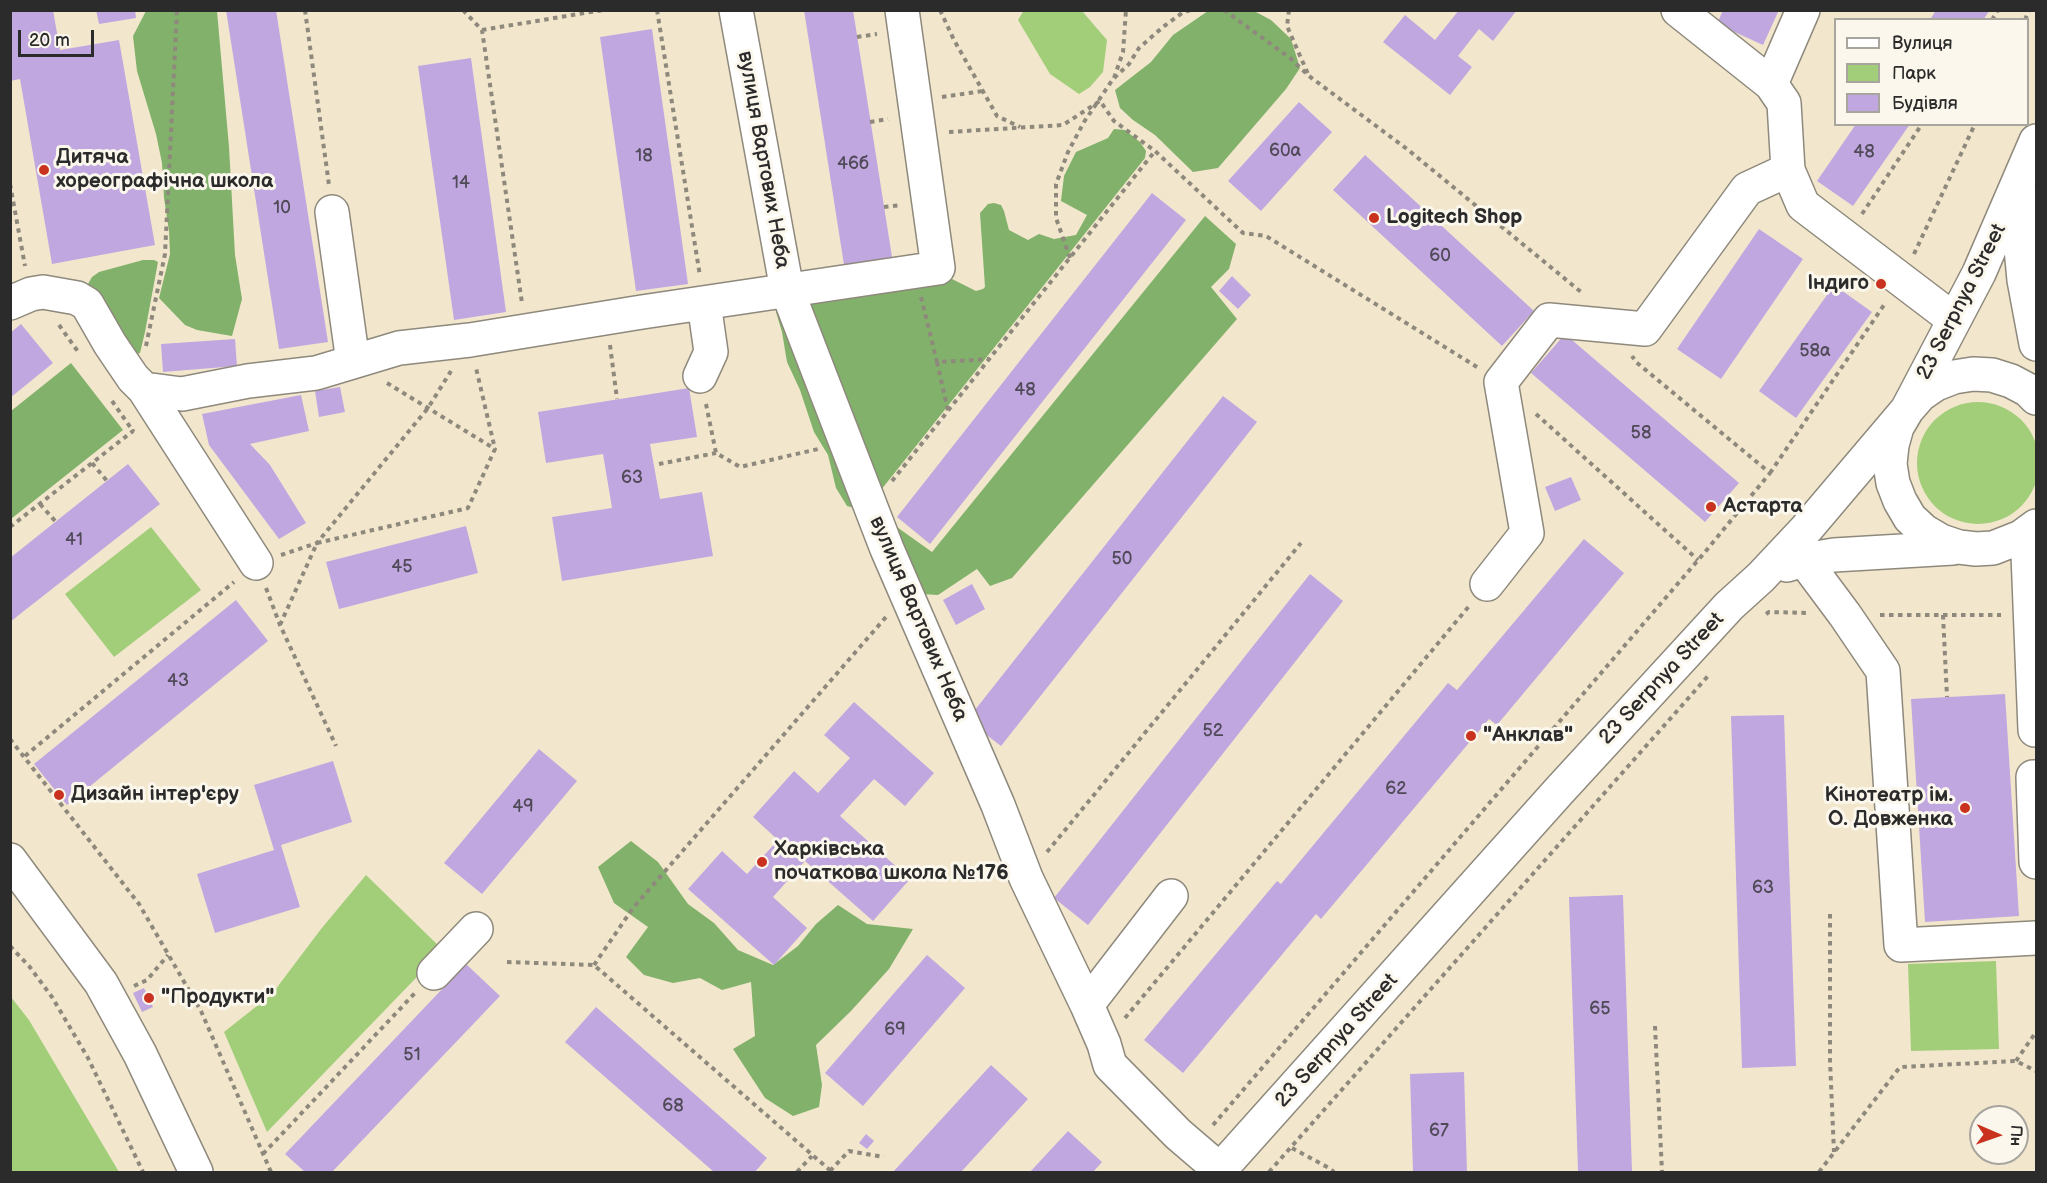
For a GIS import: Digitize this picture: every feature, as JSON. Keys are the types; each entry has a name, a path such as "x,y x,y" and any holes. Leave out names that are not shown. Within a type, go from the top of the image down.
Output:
{"street":[{"name":"вулиця Вартових Неба","path":"736,10 787,290 887,549 998,805 1026,878 1087,1005 1104,1044 1110,1065 1178,1134 1219,1171"},
{"path":"144,389 182,394 248,381 316,373 399,348 470,340 607,317 938,268 902,10"},
{"path":"1678,10 1771,84 1784,103 1788,170 1803,205 1953,319"},
{"path":"1771,84 1803,10"},
{"name":"23 Serpnya Street","path":"2034,545 2021,537 1993,548 1976,549 1959,547 1941,541 1924,531 1911,518 1896,492 1890,464 1892,445 1898,427 1979,273 2037,141"},
{"path":"1487,584 1527,533 1501,382 1549,320 1645,329 1747,189 1788,170"},
{"name":"23 Serpnya Street","path":"2020,182 2024,280 2037,344"},
{"path":"333,212 353,362"},
{"path":"21,299 44,292 77,298 87,304 110,344 133,378 144,389 256,563"},
{"path":"700,376 711,352 704,303"},
{"name":"23 Serpnya Street","path":"1219,1171 1559,791 1729,606 1761,577 1838,494 1920,395 1936,384 1954,377 1973,374 1992,375 2011,381 2037,398"},
{"path":"2034,545 2030,615 2035,730 2037,730"},
{"path":"1761,577 1804,560 1834,555 1959,547"},
{"path":"1804,560 1883,671 1901,945 2037,938"},
{"path":"2037,777 2033,777 2037,862"},
{"path":"10,860 101,983 140,1054 195,1173"},
{"path":"1087,1005 1171,897"},
{"path":"435,973 476,929"}],"path":[{"path":"165,254 177,10"},
{"path":"305,10 333,212"},
{"path":"463,10 482,30 526,330"},
{"path":"482,30 603,10"},
{"path":"657,10 704,303"},
{"path":"940,10 954,40 997,116 1021,127"},
{"path":"1070,258 1056,218 1056,184 1068,152 1084,122 1113,79 1123,52 1126,10"},
{"path":"1113,79 1129,64 1139,48 1162,27 1182,13 1191,10"},
{"path":"1193,1148 1705,552 1770,473 1636,362 1598,307 1407,149 1224,10"},
{"path":"1289,10 1287,26 1309,76"},
{"path":"857,37 878,34"},
{"path":"946,96 983,91"},
{"path":"953,131 1063,125 1100,101"},
{"path":"1100,101 1114,121 1155,151 1243,233 1266,236"},
{"path":"870,122 891,118"},
{"path":"1846,238 1921,126"},
{"path":"871,507 1155,151"},
{"path":"10,184 21,299"},
{"path":"884,207 905,204"},
{"path":"922,301 948,411"},
{"path":"607,317 617,399"},
{"path":"280,625 318,543 428,408 470,340"},
{"path":"25,756 256,563 318,543 468,508 495,448 470,340"},
{"path":"937,363 990,359"},
{"path":"353,362 495,448"},
{"path":"700,376 716,453"},
{"path":"10,527 133,431 149,436 167,424"},
{"path":"659,464 716,453 740,467 845,443"},
{"path":"92,463 107,481"},
{"path":"40,504 56,522"},
{"path":"1026,878 1301,543"},
{"path":"256,563 280,625 336,746"},
{"path":"1104,1044 1487,584"},
{"path":"594,965 633,908 906,594"},
{"path":"1761,619 1769,612"},
{"path":"1845,615 2030,615"},
{"path":"1943,615 1947,697"},
{"path":"1269,1173 1714,669"},
{"path":"10,739 139,904 208,1025 271,1173"},
{"path":"1830,914 1830,1061 1834,1153"},
{"path":"10,946 29,966 52,997 88,1058 143,1173"},
{"path":"128,989 147,980 168,955"},
{"path":"507,962 594,965 831,1172 849,1151 884,1157"},
{"path":"263,1154 435,973"},
{"path":"1655,1026 1662,1173"},
{"path":"2016,1061 2037,1032"},
{"path":"1819,1173 1900,1067 2016,1061 2037,1071"},
{"path":"1292,1148 1334,1173"},
{"path":"797,1173 812,1156"}],"green space":[{"path":"1024,10 1082,11 1107,40 1103,72 1090,87 1079,94 1050,74 1018,20"},
{"path":"146,11 217,11 229,147 235,255 242,299 232,336 197,330 185,325 159,298 170,254 169,231 162,163 156,134 137,71 133,36"},
{"path":"1208,11 1254,11 1271,20 1291,39 1300,68 1286,89 1218,168 1193,172 1155,135 1120,108 1115,90 1151,62 1173,35"},
{"path":"1114,129 1125,130 1140,142 1146,151 1145,158 873,500 862,510 847,506 836,488 828,455 814,432 800,390 787,362 776,312 781,299 950,278 976,291 983,289 985,287 980,213 988,204 1001,205 1009,230 1028,240 1039,234 1054,239 1076,235 1087,215 1061,201 1064,176 1076,152 1108,138"},
{"path":"1205,216 1236,244 1229,269 1211,287 1237,319 1012,578 990,586 977,569 938,595 921,594 887,520 932,552"},
{"path":"143,260 158,262 140,353 130,357 88,284 99,272"},
{"path":"71,363 123,430 11,519 11,411"},
{"path":"1978,402 2001,406 2021,420 2035,440 2039,463 2035,486 2021,506 2001,520 1978,524 1955,520 1935,506 1921,486 1917,463 1921,440 1935,420 1955,406"},
{"path":"151,527 201,590 114,657 65,594"},
{"path":"631,841 658,862 688,904 714,923 738,950 773,965 798,946 816,924 838,905 867,924 913,929 889,969 816,1045 822,1085 819,1107 793,1116 765,1098 733,1049 755,1036 751,982 722,990 700,978 673,983 644,975 626,957 648,927 614,903 598,867"},
{"path":"366,875 443,950 267,1132 224,1032 272,994 321,929"},
{"path":"1996,961 1999,1049 1911,1051 1908,964"},
{"path":"11,997 29,1020 119,1172 11,1172"}],"building":[{"path":"10,10 53,10 60,50 119,40 155,245 52,264 20,79 10,81"},
{"path":"96,10 135,10 136,18 99,24"},
{"path":"226,10 276,10 328,342 279,349"},
{"path":"804,10 853,10 892,257 844,265"},
{"path":"1459,10 1517,10 1493,41 1479,29 1458,56 1472,67 1450,95 1383,42 1405,15 1435,40"},
{"path":"1723,10 1779,10 1763,45 1717,24"},
{"path":"1936,10 1990,10 1984,18 1931,18"},
{"path":"652,29 688,284 636,291 600,37"},
{"path":"471,58 506,312 454,320 418,66"},
{"path":"1299,102 1332,132 1261,211 1228,181"},
{"path":"1855,126 1909,126 1853,206 1817,181"},
{"path":"1365,155 1534,311 1502,346 1333,190"},
{"path":"1152,193 1186,220 930,544 897,517"},
{"path":"1759,229 1803,259 1721,379 1677,349"},
{"path":"1232,276 1251,295 1238,309 1219,291"},
{"path":"1834,285 1872,312 1796,418 1759,391"},
{"path":"21,324 53,363 10,398 10,333"},
{"path":"1565,334 1739,483 1705,522 1531,373"},
{"path":"235,339 237,366 163,372 161,344"},
{"path":"340,387 345,412 319,417 315,391"},
{"path":"689,388 697,437 650,444 660,499 702,492 713,556 562,581 552,517 612,508 603,454 546,463 538,412"},
{"path":"301,395 309,431 250,444 270,465 306,523 279,539 209,445 202,414"},
{"path":"1223,396 1257,422 1001,746 967,720"},
{"path":"128,464 160,504 10,622 10,558"},
{"path":"1571,477 1581,500 1555,511 1545,487"},
{"path":"466,526 478,573 339,609 326,562"},
{"path":"1584,539 1624,573 1497,725 1489,719 1321,919 1316,914 1183,1073 1144,1040 1277,881 1281,884 1448,683 1457,690"},
{"path":"1310,574 1343,601 1088,925 1054,898"},
{"path":"972,584 985,609 956,625 943,600"},
{"path":"236,600 268,641 67,805 34,764"},
{"name":"Кінотеатр ім. О. Довженка","path":"2005,694 2019,916 1925,922 1911,699"},
{"path":"854,702 934,773 905,806 874,779 840,816 910,879 873,921 805,861 773,897 807,928 774,965 688,889 722,851 747,874 778,840 753,817 794,771 818,793 850,758 824,735"},
{"path":"1784,715 1796,1066 1742,1068 1731,716"},
{"path":"539,749 577,781 482,894 444,863"},
{"path":"333,761 352,822 281,845 300,907 215,933 197,874 274,850 254,785"},
{"path":"1623,895 1632,1172 1578,1172 1569,897"},
{"path":"927,955 965,988 863,1106 825,1073"},
{"path":"466,964 500,996 332,1172 305,1172 285,1154"},
{"path":"144,988 153,1007 142,1012 133,993"},
{"path":"596,1007 767,1158 755,1172 714,1172 565,1042"},
{"path":"991,1065 1028,1099 961,1172 893,1172"},
{"path":"1464,1072 1467,1172 1413,1172 1410,1074"},
{"path":"1068,1131 1102,1162 1093,1172 1030,1172"},
{"path":"866,1134 874,1141 867,1149 859,1143"}],"place":[{"name":"Дитяча хореографічна школа","path":"44,170"},
{"name":"Logitech Shop","path":"1374,218"},
{"name":"Індиго","path":"1881,284"},
{"name":"Астарта","path":"1711,507"},
{"name":"\"Анклав\"","path":"1471,736"},
{"name":"Дизайн інтер'єру","path":"59,795"},
{"name":"Кінотеатр ім. О. Довженка","path":"1965,808"},
{"name":"Харківська початкова школа №176","path":"762,862"},
{"name":"\"Продукти\"","path":"149,998"}]}
